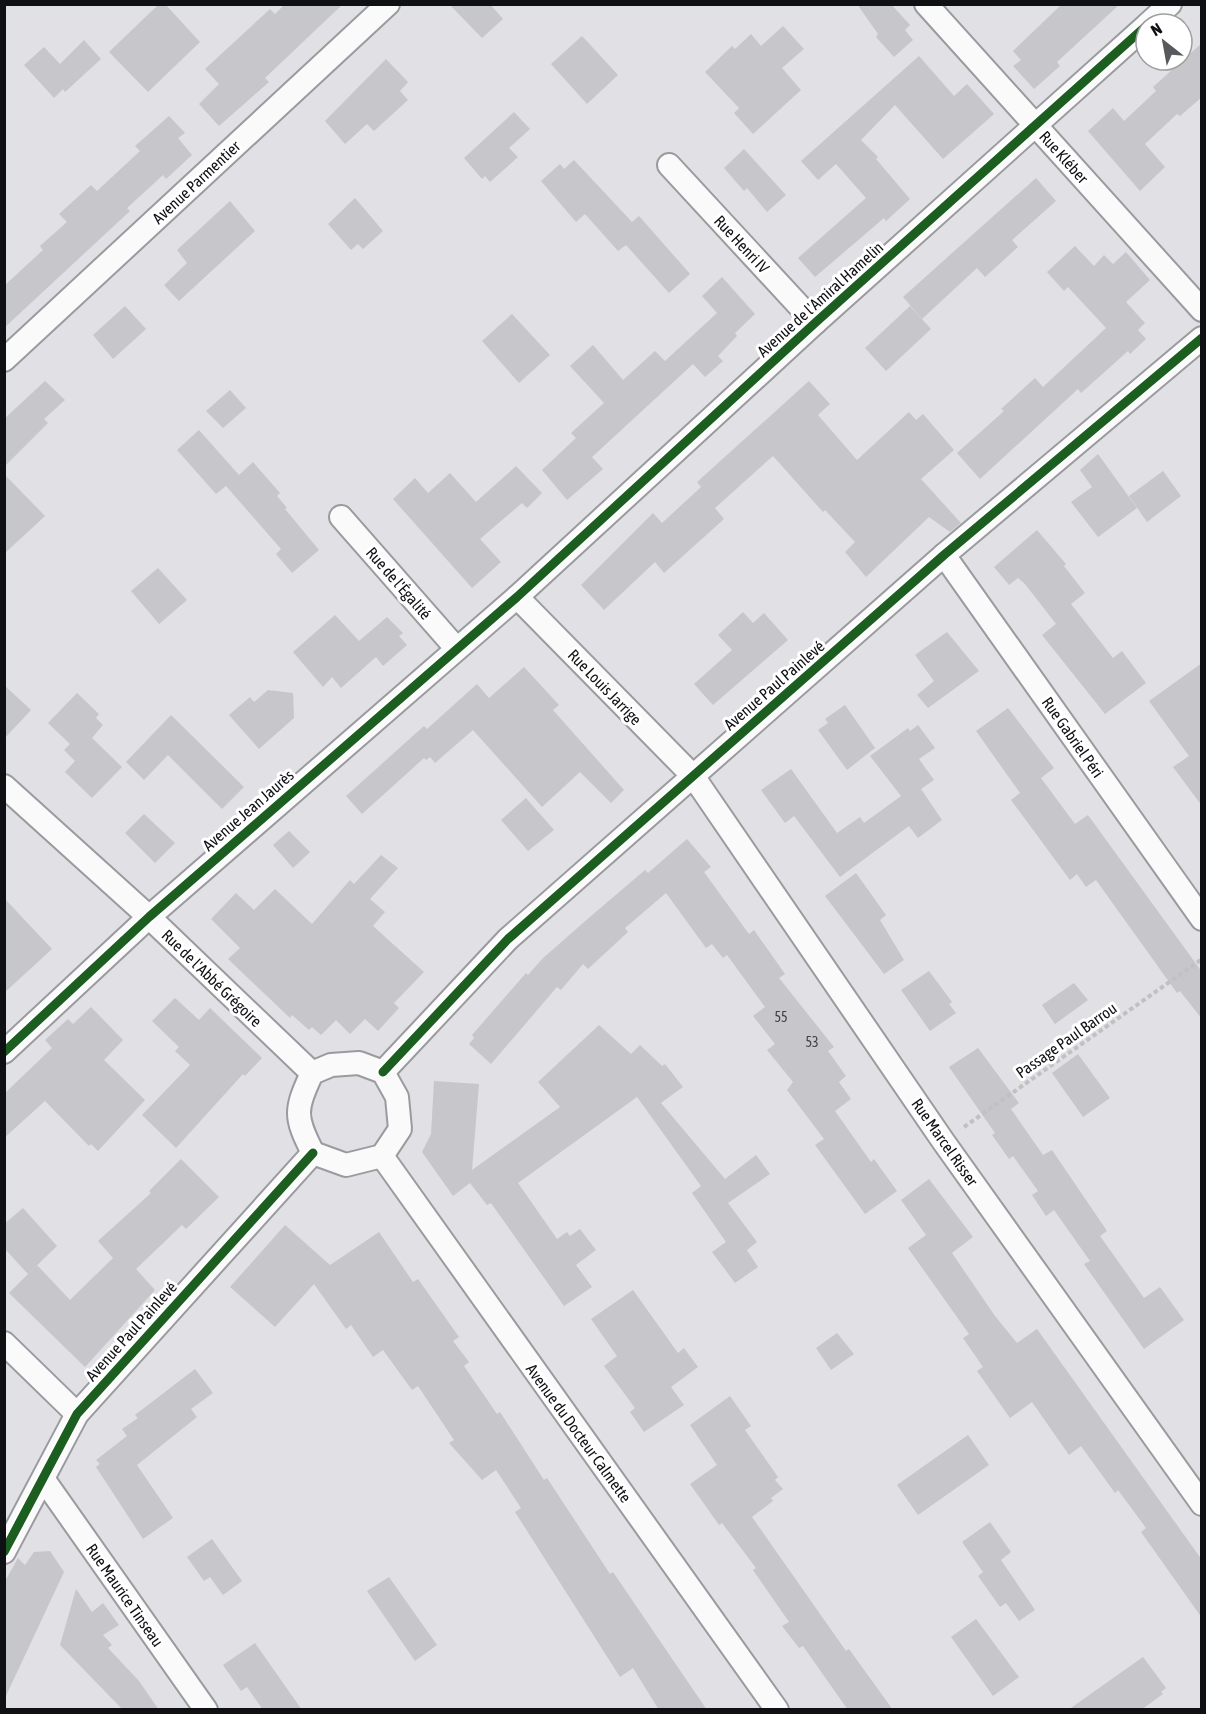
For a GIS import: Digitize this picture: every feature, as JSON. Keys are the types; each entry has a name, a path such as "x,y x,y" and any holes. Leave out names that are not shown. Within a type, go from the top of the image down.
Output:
{"street":[{"name":"Avenue Parmentier","path":"4,360 388,4"},
{"name":"Rue Kléber","path":"926,4 1202,310"},
{"name":"Avenue de l'Amiral Hamelin","path":"517,597 815,323 1134,37"},
{"name":"Rue Henri IV","path":"669,165 815,323"},
{"name":"Avenue Paul Painlevé","path":"383,1072 508,939 944,555 1202,338"},
{"name":"Rue de l'Égalité","path":"341,518 456,648"},
{"name":"Rue Gabriel Péri","path":"944,555 1202,919"},
{"name":"Avenue Jean Jaurès","path":"4,1052 149,917 517,597"},
{"name":"Rue Louis Jarrige","path":"517,597 693,776"},
{"name":"Rue Marcel Risser","path":"693,776 943,1141 1202,1504"},
{"name":"Rue de l'Abbé Grégoire","path":"4,786 149,917 312,1073"},
{"path":"359,1063 383,1072 397,1097 400,1129 382,1156 346,1165 313,1153 299,1126 299,1102 312,1073 331,1065 359,1063"},
{"name":"Avenue Paul Painlevé","path":"4,1552 77,1414 313,1153"},
{"name":"Avenue du Docteur Calmette","path":"382,1156 777,1710"},
{"path":"4,1342 77,1414"},
{"name":"Rue Maurice Tinseau","path":"44,1480 206,1710"}],"building":[{"path":"159,4 165,4 200,42 148,92 109,52"},
{"path":"285,4 343,4 265,78 269,82 219,126 199,104 219,84 205,69 270,9 275,14"},
{"path":"449,4 490,4 503,19 482,38"},
{"path":"857,4 891,4 910,25 905,30 913,40 894,57 876,37 878,34"},
{"path":"1062,4 1120,4 1057,62 1060,66 1034,89 1013,66 1021,60 1013,51"},
{"path":"783,26 804,49 782,68 801,90 753,134 734,113 739,108 705,72 732,46 735,49 751,34 761,46"},
{"path":"582,36 618,75 587,104 551,64"},
{"path":"84,40 101,59 65,92 63,89 54,98 24,65 44,47 60,64"},
{"path":"1202,43 1202,97 1180,116 1177,114 1145,144 1165,167 1140,191 1088,131 1113,108 1124,121 1156,91 1153,87 1170,72 1194,72 1194,50"},
{"path":"919,56 954,96 967,84 994,114 943,159 895,105 861,140 878,157 876,159 910,199 886,221 884,218 815,277 798,258 866,198 836,164 818,180 801,161"},
{"path":"386,59 408,82 400,91 408,100 374,131 367,124 345,144 325,121"},
{"path":"514,112 530,129 509,148 518,157 490,182 485,176 482,179 464,158"},
{"path":"169,116 185,133 178,138 192,155 166,179 163,175 127,208 130,211 4,328 4,286 43,250 40,246 67,222 59,214 91,185 97,191 140,151 135,146"},
{"path":"744,149 786,195 767,212 747,188 744,191 724,168"},
{"path":"574,160 632,222 639,216 690,274 669,293 626,245 618,251 585,214 576,222 541,181 560,164 564,169"},
{"path":"1036,178 1056,201 1012,240 1018,247 985,277 977,268 922,319 903,297"},
{"path":"355,198 383,231 363,249 358,244 351,250 328,224"},
{"path":"230,201 255,231 179,301 164,285 187,263 177,250"},
{"path":"1075,246 1094,266 1104,255 1113,264 1126,252 1150,280 1126,302 1145,323 1138,330 1146,339 1130,354 1128,351 1081,393 1078,389 980,479 957,453 1004,411 1001,409 1035,378 1043,387 1106,328 1068,287 1064,291 1047,272"},
{"path":"722,277 755,314 735,333 737,336 718,356 723,361 705,377 693,364 592,457 603,469 567,500 542,470 576,438 571,433 604,403 570,366 593,345 623,380 655,351 665,361 717,313 702,296"},
{"path":"125,306 146,329 113,359 93,335"},
{"path":"910,306 931,329 886,371 865,348"},
{"path":"512,314 550,355 519,383 482,341"},
{"path":"45,381 65,400 44,419 48,423 4,467 4,419"},
{"path":"809,381 830,404 818,415 857,460 909,412 916,420 923,414 954,450 921,479 961,523 950,532 929,517 866,577 845,552 855,542 825,510 823,512 773,456 715,508 724,519 664,573 655,562 604,610 581,585 653,513 662,523 701,487 697,482"},
{"path":"230,390 246,408 223,428 206,411"},
{"path":"199,430 239,475 253,462 280,493 277,496 287,508 285,509 319,550 292,573 276,554 281,549 226,486 216,494 177,450"},
{"path":"1098,454 1137,508 1098,537 1071,502 1092,487 1080,470"},
{"path":"516,466 542,493 527,508 522,503 480,539 501,562 472,588 393,499 415,478 428,493 450,473 476,502"},
{"path":"1163,471 1181,496 1147,522 1129,496"},
{"path":"4,474 45,516 4,554"},
{"path":"1037,530 1066,564 1064,566 1085,593 1071,604 1113,658 1122,651 1146,683 1105,714 1042,635 1056,624 1025,584 1018,578 1009,585 994,567"},
{"path":"158,568 187,600 159,624 131,591"},
{"path":"743,612 753,623 764,613 788,640 713,705 694,684 732,650 718,635"},
{"path":"335,615 359,641 387,617 403,633 399,636 407,645 383,666 376,657 341,688 332,677 323,687 293,652"},
{"path":"947,632 979,671 928,708 917,695 934,681 915,655"},
{"path":"1202,663 1202,806 1173,767 1189,756 1149,701"},
{"path":"524,667 559,705 553,710 624,790 611,803 580,772 542,807 473,730 435,763 430,757 426,760 424,758 362,814 346,796 424,726 427,729 477,684 489,698"},
{"path":"4,685 31,710 4,739"},
{"path":"268,690 293,693 294,718 259,749 229,715 250,697 254,702"},
{"path":"77,693 99,714 96,718 103,725 92,738 122,767 92,798 65,772 75,761 64,750 70,744 48,723"},
{"path":"845,705 875,748 847,770 818,730 828,723 825,719"},
{"path":"1008,708 1054,768 1041,778 1075,824 1088,815 1202,972 1202,1019 1180,991 1177,993 1096,880 1086,887 1077,874 1070,880 1011,800 1020,793 976,731"},
{"path":"171,715 244,787 222,809 168,755 144,780 126,762"},
{"path":"918,725 935,748 919,759 934,780 921,789 942,820 918,838 909,826 840,877 794,816 785,823 761,790 791,769 837,833 860,817 864,823 901,796 870,756 908,728 910,731"},
{"path":"526,798 554,830 528,851 501,820"},
{"path":"144,814 175,843 155,863 125,833"},
{"path":"289,831 310,852 293,868 273,845"},
{"path":"687,839 711,867 704,872 749,934 754,930 785,974 779,978 834,1047 828,1051 846,1076 839,1082 851,1099 835,1111 871,1162 874,1159 897,1191 865,1214 815,1145 824,1139 787,1090 793,1082 767,1050 775,1044 753,1016 765,1007 727,955 723,958 712,944 706,948 666,893 625,928 628,932 588,969 583,964 561,990 557,987 491,1064 469,1044 474,1038 472,1035 526,973 528,975 542,959 645,870 648,873"},
{"path":"381,855 398,868 370,899 385,912 373,926 424,972 394,1003 399,1008 378,1031 365,1019 350,1034 336,1020 321,1035 312,1027 309,1030 292,1015 290,1018 228,959 240,948 211,919 236,893 254,910 275,889 312,924 350,880 354,884"},
{"path":"856,873 886,915 880,920 904,960 884,974 825,896"},
{"path":"4,898 52,949 4,993"},
{"path":"929,971 952,1002 949,1004 956,1013 930,1031 901,990"},
{"path":"1074,983 1088,1000 1055,1024 1042,1005"},
{"path":"175,998 199,1020 210,1008 262,1058 245,1076 243,1074 176,1148 142,1115 190,1065 175,1051 179,1047 152,1021"},
{"path":"91,1007 123,1040 104,1060 145,1100 98,1151 91,1144 89,1146 45,1101 4,1138 4,1094 52,1048 45,1040 68,1019 73,1024"},
{"path":"599,1025 631,1054 640,1045 662,1066 665,1064 683,1087 661,1103 725,1179 756,1155 770,1174 728,1203 757,1242 747,1250 758,1267 735,1283 712,1252 726,1242 692,1193 701,1186 637,1097 518,1183 557,1239 567,1232 570,1236 580,1229 596,1250 576,1265 592,1287 564,1306 491,1203 487,1205 470,1183 453,1196 422,1152 431,1134 434,1081 479,1084 472,1170 560,1107 538,1082"},
{"path":"978,1048 1019,1103 1011,1109 1043,1155 1052,1150 1107,1231 1100,1236 1144,1298 1160,1287 1184,1320 1144,1349 1084,1264 1090,1261 1054,1210 1046,1216 1032,1195 1038,1191 1013,1156 1009,1159 992,1135 995,1133 949,1067"},
{"path":"1078,1054 1110,1098 1083,1117 1052,1073"},
{"path":"181,1159 219,1197 186,1229 182,1225 136,1269 155,1290 85,1367 9,1293 37,1265 70,1300 113,1258 98,1241 151,1193 149,1191"},
{"path":"929,1179 973,1237 952,1253 995,1316 1017,1343 1037,1329 1202,1560 1202,1618 1141,1532 1146,1528 1118,1490 1115,1493 1081,1446 1069,1455 1032,1402 1010,1418 977,1371 983,1367 963,1338 969,1334 908,1248 926,1235 901,1200"},
{"path":"23,1208 57,1246 28,1274 4,1248 4,1224"},
{"path":"285,1225 330,1265 379,1232 413,1282 418,1279 459,1337 453,1341 469,1362 464,1366 497,1414 500,1412 544,1480 547,1478 610,1574 613,1572 707,1710 659,1710 633,1668 620,1677 515,1512 521,1508 496,1470 482,1480 449,1443 454,1440 418,1386 412,1390 383,1350 373,1357 351,1325 346,1329 314,1284 275,1327 230,1287"},
{"path":"633,1290 678,1353 684,1348 698,1367 671,1387 684,1405 644,1432 630,1412 635,1408 604,1366 617,1356 591,1319"},
{"path":"837,1333 854,1354 831,1370 816,1348"},
{"path":"195,1369 213,1393 191,1409 197,1417 137,1465 173,1518 143,1539 96,1467 100,1464 96,1460 127,1436 122,1429 138,1418 135,1415"},
{"path":"730,1396 751,1426 745,1430 778,1477 775,1480 783,1489 771,1498 773,1501 752,1517 846,1651 849,1649 893,1710 848,1710 803,1646 799,1648 782,1626 789,1622 753,1570 756,1568 722,1523 719,1525 690,1484 717,1465 690,1425"},
{"path":"968,1435 989,1465 918,1515 897,1485"},
{"path":"990,1522 1011,1552 1001,1560 1035,1610 1019,1621 1006,1603 1000,1607 978,1576 983,1572 962,1542"},
{"path":"212,1539 242,1581 223,1595 210,1577 204,1581 187,1557"},
{"path":"50,1551 64,1572 4,1700 4,1583 18,1558 25,1565 34,1552"},
{"path":"389,1577 437,1645 415,1661 367,1591"},
{"path":"76,1589 92,1612 103,1603 119,1625 103,1635 112,1645 108,1648 139,1681 159,1710 123,1710 60,1645"},
{"path":"976,1619 1019,1677 993,1696 951,1637"},
{"path":"255,1643 302,1710 263,1710 247,1687 241,1691 223,1665"},
{"path":"1143,1657 1166,1688 1161,1692 1163,1694 1141,1710 1068,1710"}],"cycle path":[{"path":"4,1052 149,917 517,597 815,323 1134,37"},
{"path":"383,1072 508,939 944,555 1202,338"},
{"path":"4,1552 77,1414 313,1153"}]}
